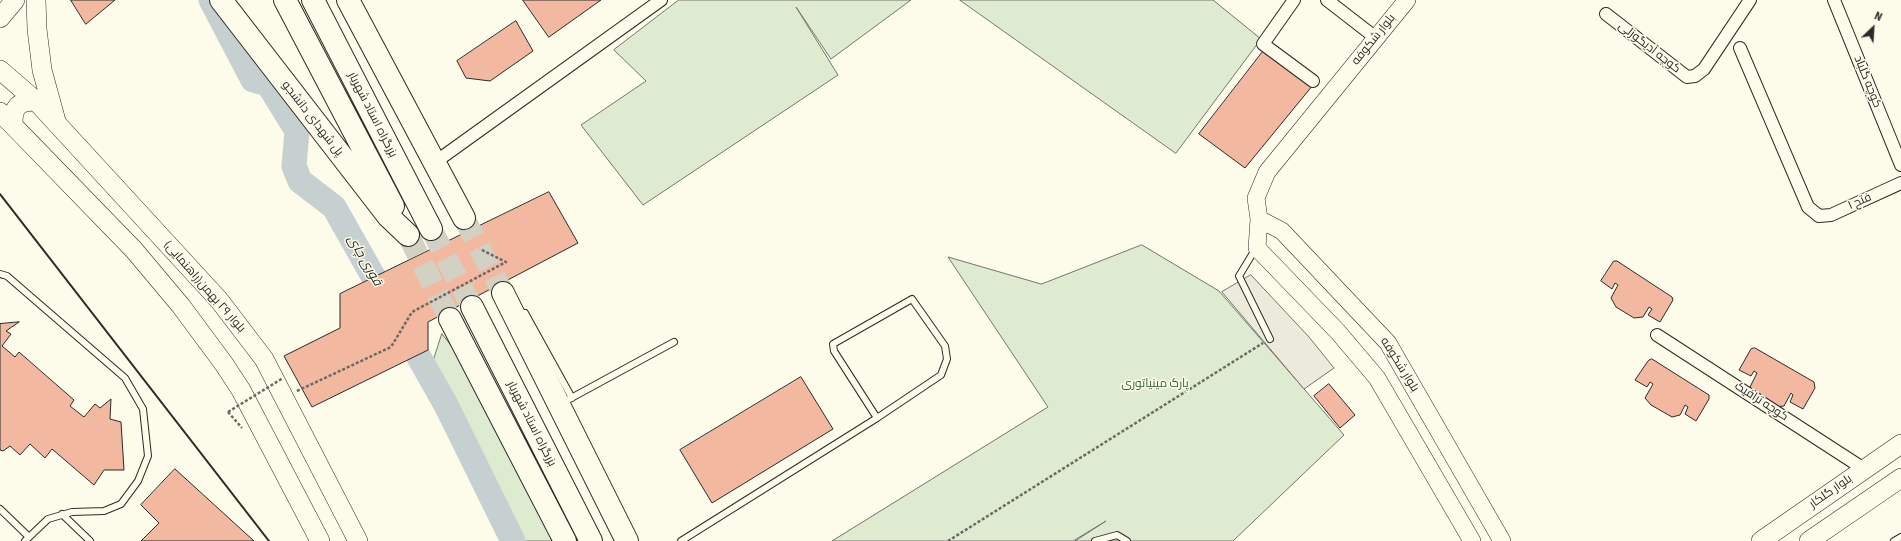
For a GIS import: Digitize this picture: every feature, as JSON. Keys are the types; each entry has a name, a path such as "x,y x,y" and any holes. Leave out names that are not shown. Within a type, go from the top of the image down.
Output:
{"highway":[{"name":"پل شهدای دانشجو","path":"221,0 340,156 388,216 408,236 284,0"},
{"name":"بزرگراه استاد شهریار","path":"313,0 432,229"},
{"path":"348,0 464,218"},
{"path":"511,298 565,401 627,541"},
{"name":"بزرگراه استاد شهریار","path":"472,307 591,541"},
{"name":"بزرگراه استاد شهریار","path":"450,319 565,541"}],"main road":[{"path":"0,18 16,0"},
{"path":"36,0 37,29 42,70 57,124"},
{"name":"بلوار شکوفه","path":"1407,0 1267,172 1256,198 1259,219 1257,247 1338,332 1377,378 1472,541"},
{"name":"بلوار ٢٩ بهمن(راهنمایی)","path":"0,70 36,100 219,300 264,359 358,541"},
{"path":"36,100 26,101 18,105 13,114 4,122 28,142 134,250 181,306 242,390 320,541"},
{"name":"بلوار شکوفه","path":"1259,219 1282,230 1388,343 1502,541"},
{"name":"بلوار گلکار","path":"1761,541 1901,444"},
{"path":"1809,541 1901,478"}],"street":[{"path":"434,162 661,0"},
{"path":"1294,0 1263,44 1313,81"},
{"path":"1327,0 1376,38"},
{"name":"کوچه آدیگوزلی","path":"1606,14 1687,77 1695,76 1704,69 1750,0"},
{"name":"کوچه گلباد","path":"1834,0 1901,165"},
{"name":"فتح ۱","path":"1740,48 1808,207 1818,216 1832,215 1901,183"},
{"name":"کوچه ترافیک","path":"1657,335 1864,469"}],"lane":[{"path":"1257,247 1240,276 1270,339"},
{"path":"0,274 6,276 125,378 143,409 148,456 138,481 121,504 104,511 62,514 48,519 27,539 0,509"},
{"path":"681,541 877,418 941,375 947,359 944,346 912,298 833,344 834,351 877,418"},
{"path":"565,401 674,342"},
{"path":"62,514 90,541"},
{"path":"1095,541 1117,535 1127,541"},
{"path":"1894,541 1901,537"}],"path":[{"path":"284,398 391,347 412,312 506,262 480,249"},
{"path":"948,541 1270,339"},
{"path":"243,430 228,412 283,378"}],"green space":[{"path":"679,0 911,0 831,59 796,7 838,75 643,205 581,125 646,81 614,50"},
{"path":"960,0 1213,0 1261,39 1176,153"},
{"name":"پارک مینیاتوری","path":"1142,245 1219,291 1344,435 1233,541 1075,541 1106,521 1073,541 832,541 1048,407 948,257 1041,284"},
{"path":"442,334 463,361 556,541 520,541 432,365"}],"shaded area":[{"path":"1251,275 1309,337 1334,368 1304,389 1222,292"}],"building":[{"path":"71,0 115,0 86,24"},
{"path":"523,0 601,0 549,37"},
{"path":"516,21 533,51 490,81 466,78 457,61"},
{"path":"1265,49 1313,85 1245,168 1199,134"},
{"path":"549,192 578,243 428,322 428,350 312,407 284,356 340,328 340,294"},
{"path":"1614,261 1617,261 1672,297 1673,300 1660,322 1648,315 1652,309 1649,307 1643,317 1634,318 1616,307 1611,298 1618,285 1615,283 1612,289 1601,281"},
{"path":"19,322 6,331 11,334 2,346 15,357 19,352 74,400 70,406 84,417 95,404 100,408 111,399 110,419 121,422 124,470 104,470 94,485 52,449 45,458 30,444 20,455 10,446 3,451 0,450 0,324"},
{"path":"1755,348 1814,382 1815,388 1803,409 1790,402 1793,395 1791,393 1784,406 1774,407 1756,397 1750,387 1757,373 1754,371 1751,376 1739,370 1751,349"},
{"path":"1652,359 1709,395 1709,399 1696,421 1685,414 1688,407 1685,405 1680,415 1672,417 1651,405 1645,398 1653,384 1650,382 1647,387 1635,380 1648,361"},
{"path":"801,377 833,429 712,503 680,450"},
{"path":"1329,384 1355,415 1340,428 1314,396"},
{"path":"175,469 254,541 141,541 159,523 141,505"}],"waterway":[{"name":"قوری چای","path":"211,0 253,80 268,84 297,131 294,166 300,181 334,207 446,405 513,541"}],"tunnel":[{"path":"464,218 503,293"},
{"path":"431,229 472,307"},
{"path":"408,235 450,319"}],"wall":[{"path":"0,194 269,541"}]}
